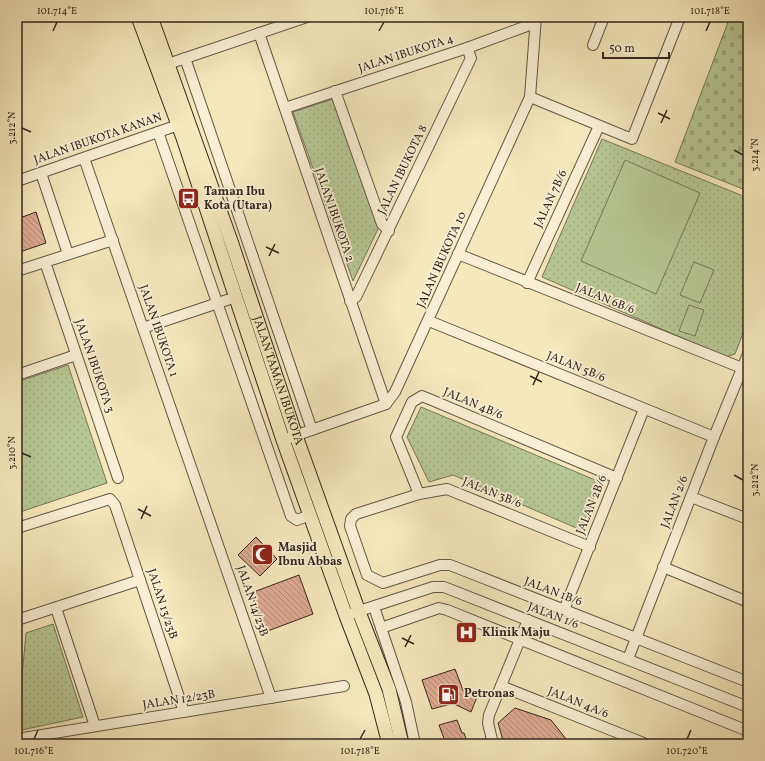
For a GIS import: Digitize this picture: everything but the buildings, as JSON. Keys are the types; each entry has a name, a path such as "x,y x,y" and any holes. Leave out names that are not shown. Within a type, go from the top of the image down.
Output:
{"main road":[{"name":"JALAN TAMAN IBUKOTA","path":"138,17 162,66 183,124 232,244 296,436 359,612 389,689 402,744"},
{"name":"JALAN TAMAN IBUKOTA","path":"151,17 162,66"},
{"name":"JALAN TAMAN IBUKOTA","path":"183,124 236,296 283,440 346,616 376,694 389,744"}],"street":[{"path":"162,66 307,17"},
{"path":"593,45 604,17"},
{"path":"530,97 632,139 680,17"},
{"name":"JALAN IBUKOTA 4","path":"284,108 467,48 535,20"},
{"name":"JALAN IBUKOTA 10","path":"386,404 395,392 429,321 530,97 535,20"},
{"name":"JALAN IBUKOTA 2","path":"259,34 386,404"},
{"name":"JALAN IBUKOTA 8","path":"350,301 356,297 471,58 467,48"},
{"path":"185,58 312,430"},
{"path":"335,91 382,224 389,230"},
{"name":"JALAN IBUKOTA KANAN","path":"17,181 183,124"},
{"name":"JALAN 7B/6","path":"527,282 599,126"},
{"path":"158,132 291,516 297,520 310,516"},
{"name":"JALAN IBUKOTA 1","path":"84,158 207,513"},
{"path":"41,173 68,254"},
{"path":"232,244 247,238"},
{"path":"17,272 113,240"},
{"name":"JALAN 6B/6","path":"458,254 742,368"},
{"name":"JALAN IBUKOTA 3","path":"45,262 118,478"},
{"path":"143,328 236,296"},
{"name":"JALAN 5B/6","path":"429,321 714,437"},
{"name":"JALAN 2/6","path":"628,659 714,437 748,354"},
{"path":"17,375 76,355"},
{"name":"JALAN 4B/6","path":"419,494 396,437 412,402 422,396 617,478"},
{"path":"283,440 386,404"},
{"name":"JALAN 2B/6","path":"564,610 644,409"},
{"name":"JALAN 3B/6","path":"360,556 350,526 351,519 356,514 419,494 447,489 590,547"},
{"path":"691,497 748,519"},
{"name":"JALAN 13/23B","path":"17,528 110,499 115,505 184,712"},
{"name":"JALAN 14/23B","path":"207,513 271,698"},
{"name":"JALAN 1B/6","path":"360,556 367,575 383,583 440,565 450,565 748,682"},
{"path":"663,567 748,602"},
{"path":"17,620 140,580"},
{"name":"JALAN 1/6","path":"346,616 433,587 444,587 748,707"},
{"path":"374,607 406,702 416,744"},
{"path":"56,608 95,726"},
{"path":"381,628 439,608 447,610 748,731"},
{"path":"493,744 488,723 490,715 528,620"},
{"name":"JALAN 12/23B","path":"17,739 344,686"},
{"name":"JALAN 4A/6","path":"501,686 646,744"}],"green space":[{"path":"730,17 748,17 748,191 675,162"},
{"path":"333,99 379,227 353,281 293,112"},
{"path":"602,139 748,198 748,320 735,354 726,357 542,277"},
{"path":"625,160 700,193 656,294 581,261"},
{"path":"694,262 714,270 700,303 680,295"},
{"path":"689,305 704,310 695,336 679,331"},
{"path":"68,365 107,483 17,513 17,382"},
{"path":"421,407 600,482 581,530 453,475 429,482 407,437"},
{"path":"53,624 83,717 17,731 26,633"}],"place":[{"name":"Taman Ibu Kota (Utara)","path":"189,199"},
{"name":"Masjid Ibnu Abbas","path":"263,555"},
{"name":"Klinik Maju","path":"467,633"},
{"name":"Petronas","path":"448,694"}]}
